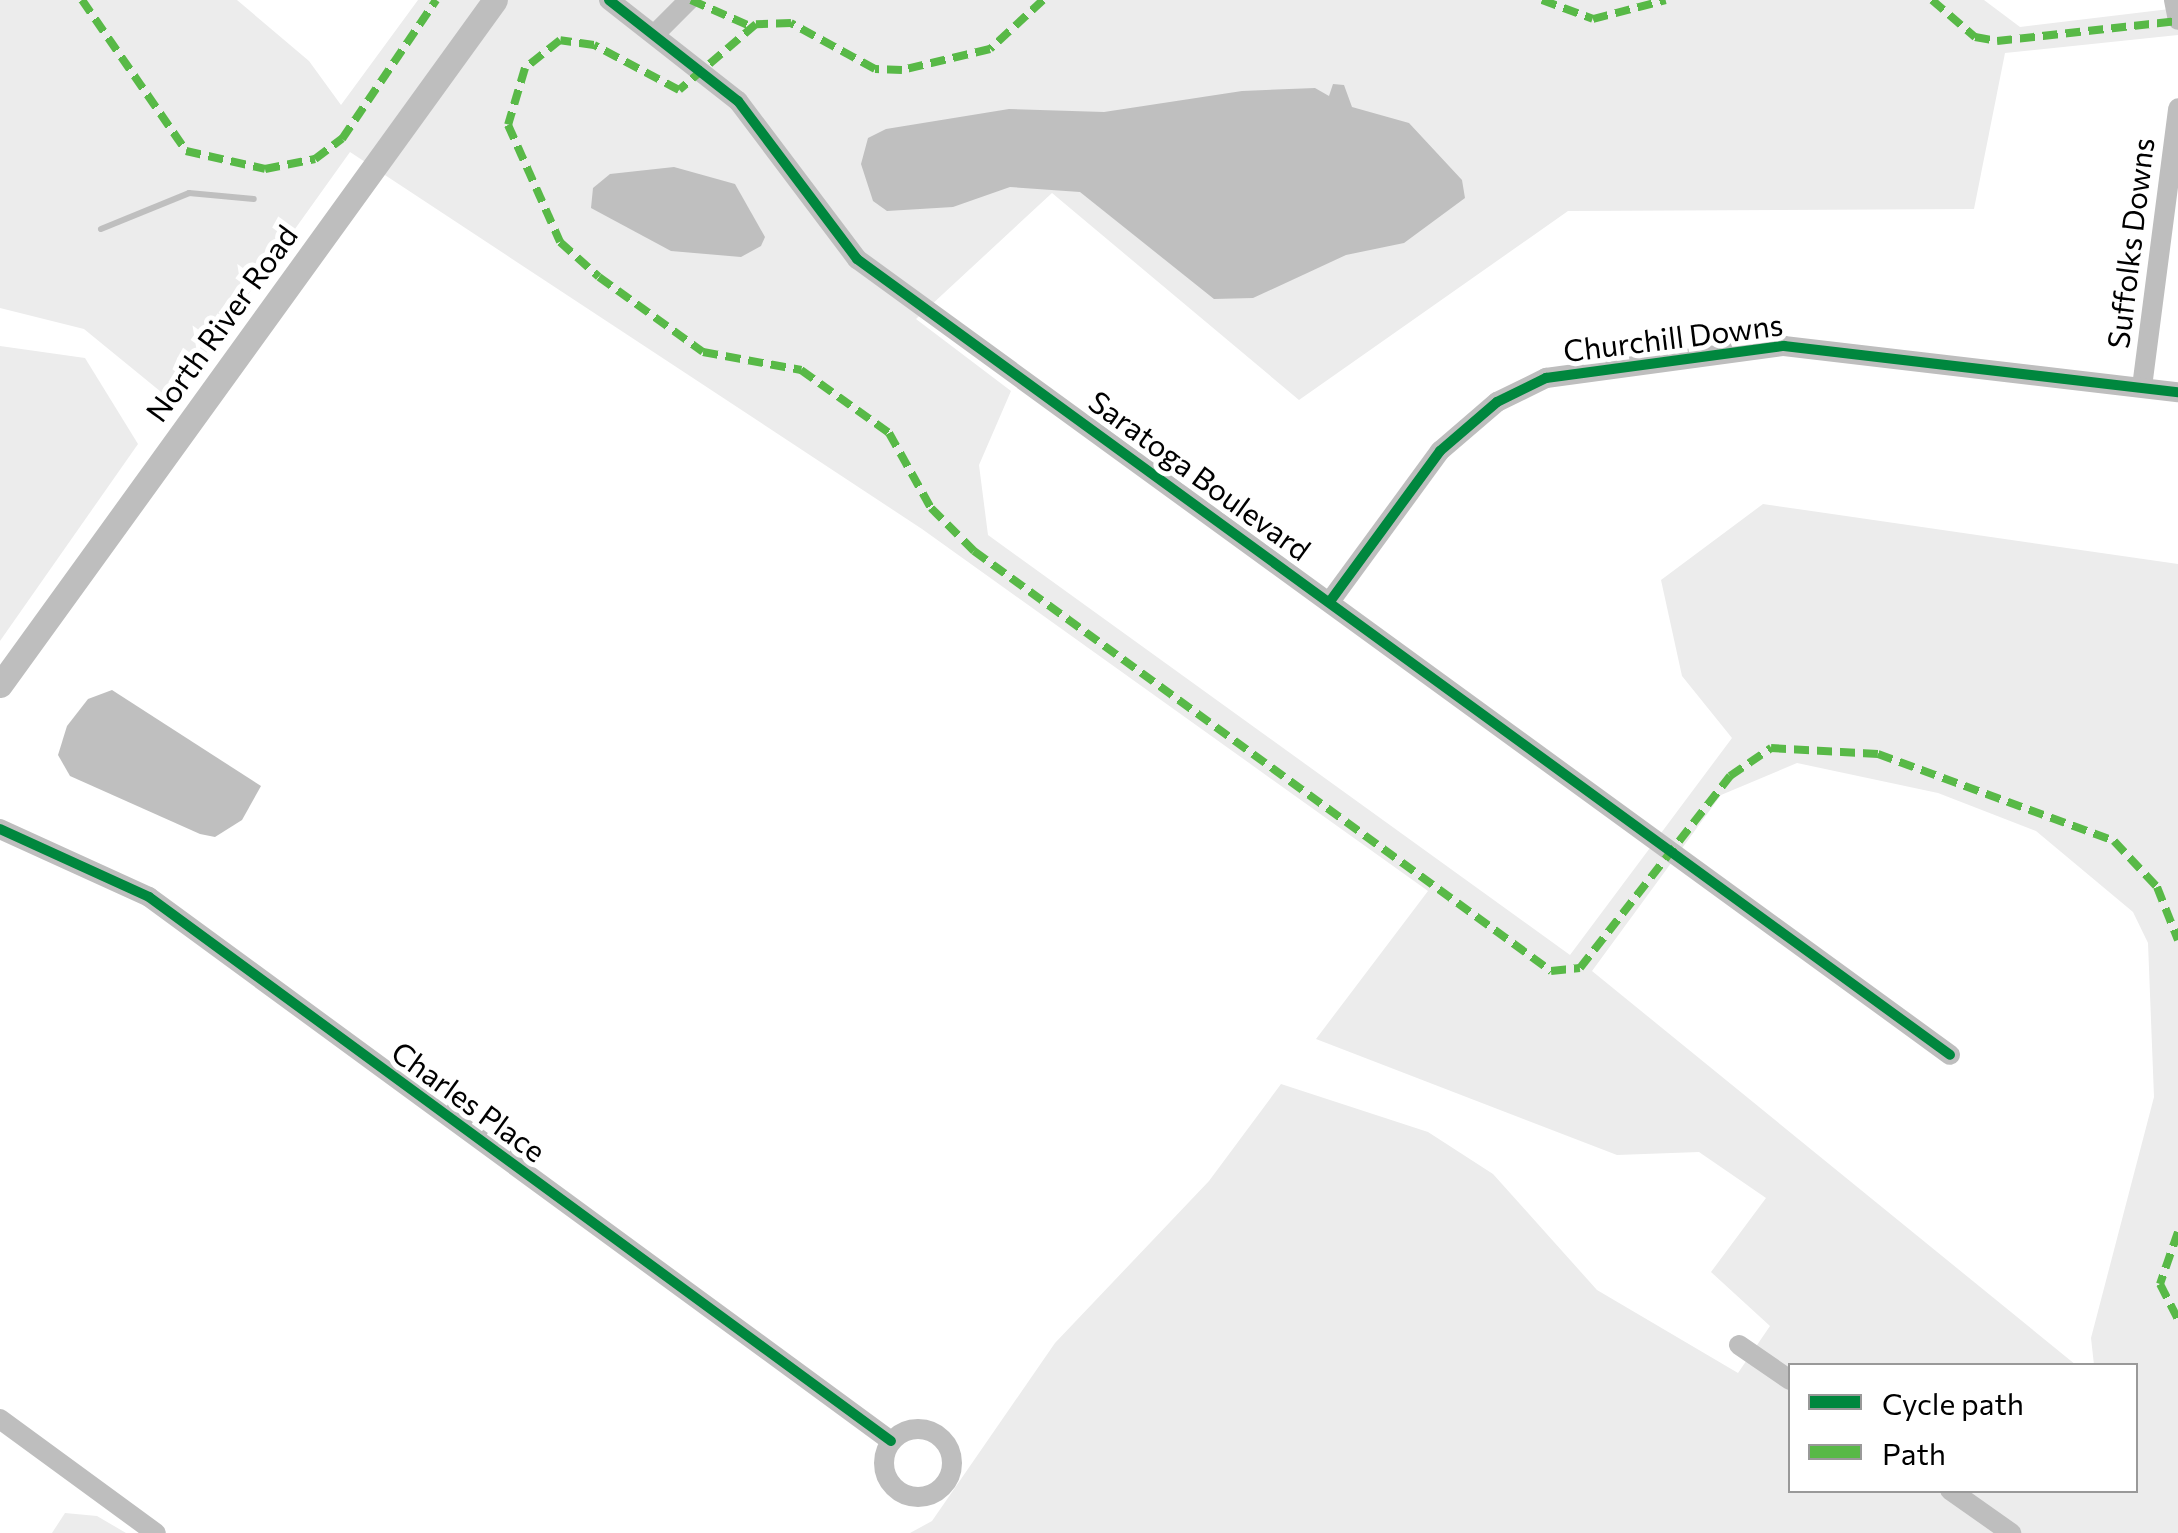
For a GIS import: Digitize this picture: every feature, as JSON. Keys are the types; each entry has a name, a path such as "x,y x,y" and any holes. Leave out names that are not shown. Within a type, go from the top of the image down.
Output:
{"street":[{"name":"North River Road","path":"0,685 495,0"},
{"name":"Saratoga Boulevard","path":"610,0 656,32 738,101 857,259 1331,600 1950,1055"},
{"path":"656,32 689,0"},
{"path":"2174,0 2178,20"},
{"name":"Suffolks Downs","path":"2142,387 2178,108"},
{"name":"Churchill Downs","path":"1331,600 1440,451 1483,412 1546,378 1784,346 2178,392"},
{"name":"Charles Place","path":"0,829 149,898 892,1441"},
{"path":"1739,1345 1788,1379"},
{"path":"0,1419 156,1533"},
{"path":"1954,1493 2011,1533"}],"shaded area":[{"path":"0,0 237,0 309,61 341,105 418,0 1984,0 2020,27 2178,8 2178,35 2005,53 1974,209 1568,211 1299,400 1052,193 916,319 1011,391 979,465 988,535 1570,955 1732,738 1682,676 1661,580 1763,504 2178,564 2178,1533 910,1533 932,1521 1055,1343 1209,1181 1281,1084 1428,1132 1493,1174 1597,1290 1738,1373 1770,1326 1711,1272 1766,1198 1699,1152 1617,1155 1316,1039 1428,891 922,529 350,152 187,380 166,396 84,329 0,308","holes":["1797,763 1938,793 2036,831 2133,912 2148,943 2154,1097 2091,1338 2094,1363 2138,1363 2138,1493 1788,1493 1788,1363 2074,1363 1592,971 1721,795"]},
{"path":"1333,84 1344,85 1352,107 1409,123 1462,180 1465,198 1404,243 1346,255 1253,298 1214,299 1080,192 1010,187 953,207 887,211 873,201 861,164 868,138 886,129 1009,109 1104,112 1242,91 1315,88 1329,96"},
{"path":"674,167 735,184 765,237 761,246 741,257 671,251 591,208 593,188 610,174"},
{"path":"0,346 85,358 138,444 0,641"},
{"path":"112,690 261,786 242,820 215,837 200,834 70,776 58,755 67,726 88,699"},
{"path":"65,1513 97,1516 126,1533 52,1533"}],"waterway":[{"path":"101,229 189,193 254,199"}],"marked path":[{"path":"82,0 186,151 265,169 315,159 342,139 436,0"},
{"path":"691,0 750,26"},
{"path":"1043,0 990,49 902,70 875,69 791,23 756,24 679,90 594,45 560,40 525,68 508,125 560,242 599,277 703,352 801,370 889,433 931,508 974,551 1551,971 1580,968 1730,776 1771,748 1878,754 2114,841 2157,887 2178,940"},
{"path":"1542,0 1593,19 1666,0"},
{"path":"1932,0 1975,37 1997,41 2178,21"},
{"path":"2178,1232 2160,1284 2178,1319"}],"cycle path":[{"path":"609,0 738,101 857,259 1950,1055"},
{"path":"1331,600 1440,451 1497,402 1546,378 1784,346 2178,392"},
{"path":"0,829 149,897 891,1441"}]}
